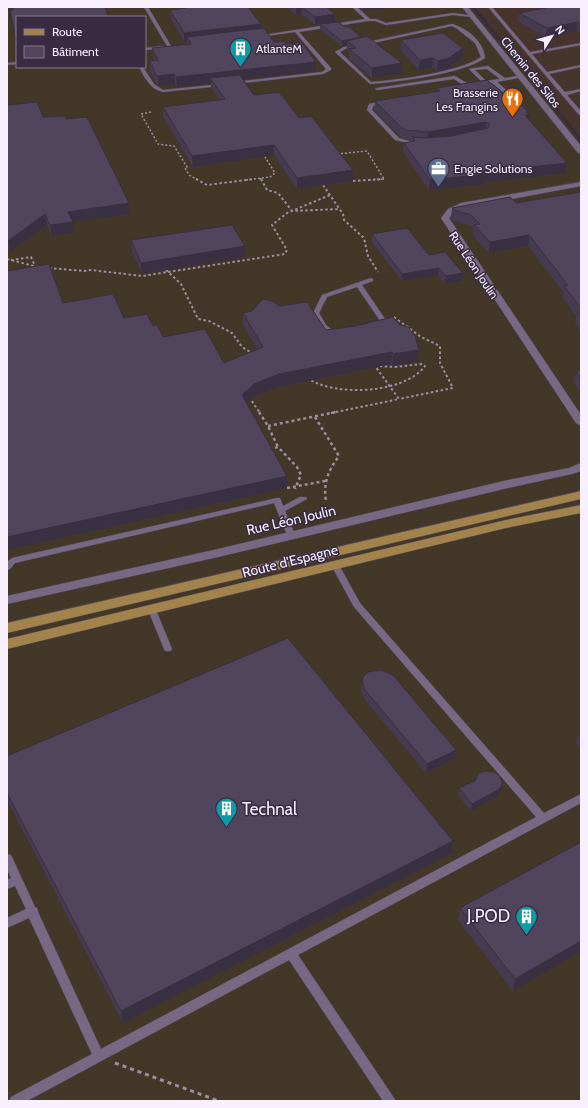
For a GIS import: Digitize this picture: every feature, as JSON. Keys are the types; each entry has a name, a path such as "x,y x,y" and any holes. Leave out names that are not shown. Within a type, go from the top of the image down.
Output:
{"main road":[{"name":"Route d'Espagne","path":"7,628 581,495"},
{"name":"Route d'Espagne","path":"7,644 499,526 581,508"}],"street":[{"name":"Chemin des Silos","path":"465,7 581,151"},
{"name":"Rue Léon Joulin","path":"579,186 464,205 455,208 445,218 446,224 581,423"},
{"name":"Rue Léon Joulin","path":"7,600 143,570 508,484 572,471 581,466"}],"lane":[{"path":"146,7 169,46"},
{"path":"354,7 372,24 376,25 392,26 453,17 474,18"},
{"path":"490,7 581,114"},
{"path":"251,37 369,20 376,20 386,24 453,14 474,18"},
{"path":"146,18 151,15"},
{"path":"448,25 455,26 477,42 483,57 475,64 446,71 372,83 367,82 337,52 344,48 401,36 448,25"},
{"path":"392,26 401,36"},
{"path":"232,84 328,72 329,69 296,31"},
{"path":"530,53 581,44"},
{"path":"146,49 177,46"},
{"path":"547,73 581,66"},
{"path":"486,83 471,69 488,67 504,79"},
{"path":"142,68 152,86 163,91 224,84"},
{"path":"460,87 521,76"},
{"path":"377,89 451,77 457,78 468,86"},
{"path":"493,81 515,101"},
{"path":"565,94 581,90"},
{"path":"390,101 374,104 369,107 369,110 397,140 405,143 420,144"},
{"path":"345,335 336,335 327,331 320,323 316,313 324,296 371,280"},
{"path":"358,284 384,322 383,326 375,328"},
{"path":"281,510 303,499"},
{"path":"7,567 12,561 276,500 291,535"},
{"path":"335,566 357,605 543,818"},
{"path":"152,610 168,649"},
{"path":"15,1101 581,798"},
{"path":"7,858 33,911 99,1056"},
{"path":"7,885 18,880"},
{"path":"7,923 33,911"},
{"path":"290,953 390,1101"}],"path":[{"path":"152,112 141,114 158,144 174,146 187,167 185,168 189,175 207,185 270,177 275,173 265,156"},
{"path":"331,153 342,154 367,151 384,179 353,181"},
{"path":"260,178 268,190 278,193 292,211"},
{"path":"323,186 340,209 344,220 364,238 368,256 378,273 371,280"},
{"path":"8,260 35,266 84,271 91,270 142,276 285,254 287,250 272,224 292,211 330,195"},
{"path":"292,211 340,209"},
{"path":"8,260 31,257 35,266"},
{"path":"166,270 181,284 198,319 208,321 232,333 242,347 254,354 247,356"},
{"path":"268,426 453,388 440,363 440,346 428,343 414,331 389,314"},
{"path":"307,377 311,382 320,386 335,388 389,386 414,377 425,366 422,364 395,367 375,366 389,386 399,399"},
{"path":"248,395 268,426 278,447 297,467 301,475 297,486"},
{"path":"315,417 339,456 328,469 325,481 326,501"},
{"path":"265,449 278,447"},
{"path":"287,488 325,481"},
{"path":"110,1066 116,1063 219,1101"}],"shaded area":[{"path":"7,7 471,7 581,142 581,1101 7,1101"},
{"path":"475,7 581,7 581,138"}],"building":[{"path":"13,7 105,7 108,16 16,16 16,40 10,10 13,10"},
{"path":"186,7 248,7 261,24 184,33 170,10 187,8"},
{"path":"302,7 326,7 335,14 315,17"},
{"path":"550,7 581,7 581,23 578,22 547,28 519,13"},
{"path":"339,22 345,27 349,27 361,37 342,41 320,24"},
{"path":"264,28 274,42 284,41 286,44 301,42 316,62 176,77 174,74 156,75 150,61 158,60 152,48 191,44 187,37"},
{"path":"443,33 463,48 449,58 438,61 433,58 420,60 401,40"},
{"path":"367,36 402,63 372,68 349,49 356,48 347,41"},
{"path":"240,75 254,95 279,92 299,118 311,116 353,170 297,178 274,145 192,156 163,107 225,99 210,78"},
{"path":"487,80 503,93 506,92 528,111 526,112 530,115 525,115 567,163 483,172 486,174 430,180 404,143 415,141 412,137 425,138 452,136 488,128 490,124 486,122 428,132 406,130 402,128 375,101 440,91 436,88"},
{"path":"37,102 43,117 65,116 66,119 87,117 129,203 68,212 73,222 50,225 45,214 8,241 7,105"},
{"path":"581,192 581,308 564,286 568,285 529,235 490,242 474,225 480,224 471,215 452,208 510,197 516,203"},
{"path":"232,225 245,246 141,263 131,240"},
{"path":"407,228 429,255 445,252 463,273 446,276 439,268 402,274 372,234"},
{"path":"49,264 63,303 113,294 124,318 147,314 153,326 157,325 163,337 205,329 224,363 263,347 243,313 252,311 263,299 272,301 280,306 307,302 326,330 355,326 393,317 400,325 408,327 415,336 419,350 393,354 392,352 279,374 254,384 242,395 287,476 7,537 7,271"},
{"path":"577,312 581,312 581,318"},
{"path":"576,371 581,371 581,379"},
{"name":"Technal","path":"288,638 453,841 121,1011 7,793 7,756"},
{"path":"381,670 393,675 456,750 427,764 365,690 362,680 364,676 368,672"},
{"path":"581,734 581,740 577,736"},
{"path":"485,771 498,774 502,781 502,785 498,790 472,804 459,788 475,781 479,773"},
{"name":"J.POD","path":"581,842 581,941 515,979 460,908"}],"place":[{"name":"AtlanteM","path":"240,68"},
{"name":"Brasserie Les Frangins","path":"513,118"},
{"name":"Engie Solutions","path":"438,188"},
{"name":"Technal","path":"227,828"},
{"name":"J.POD","path":"526,936"}]}
